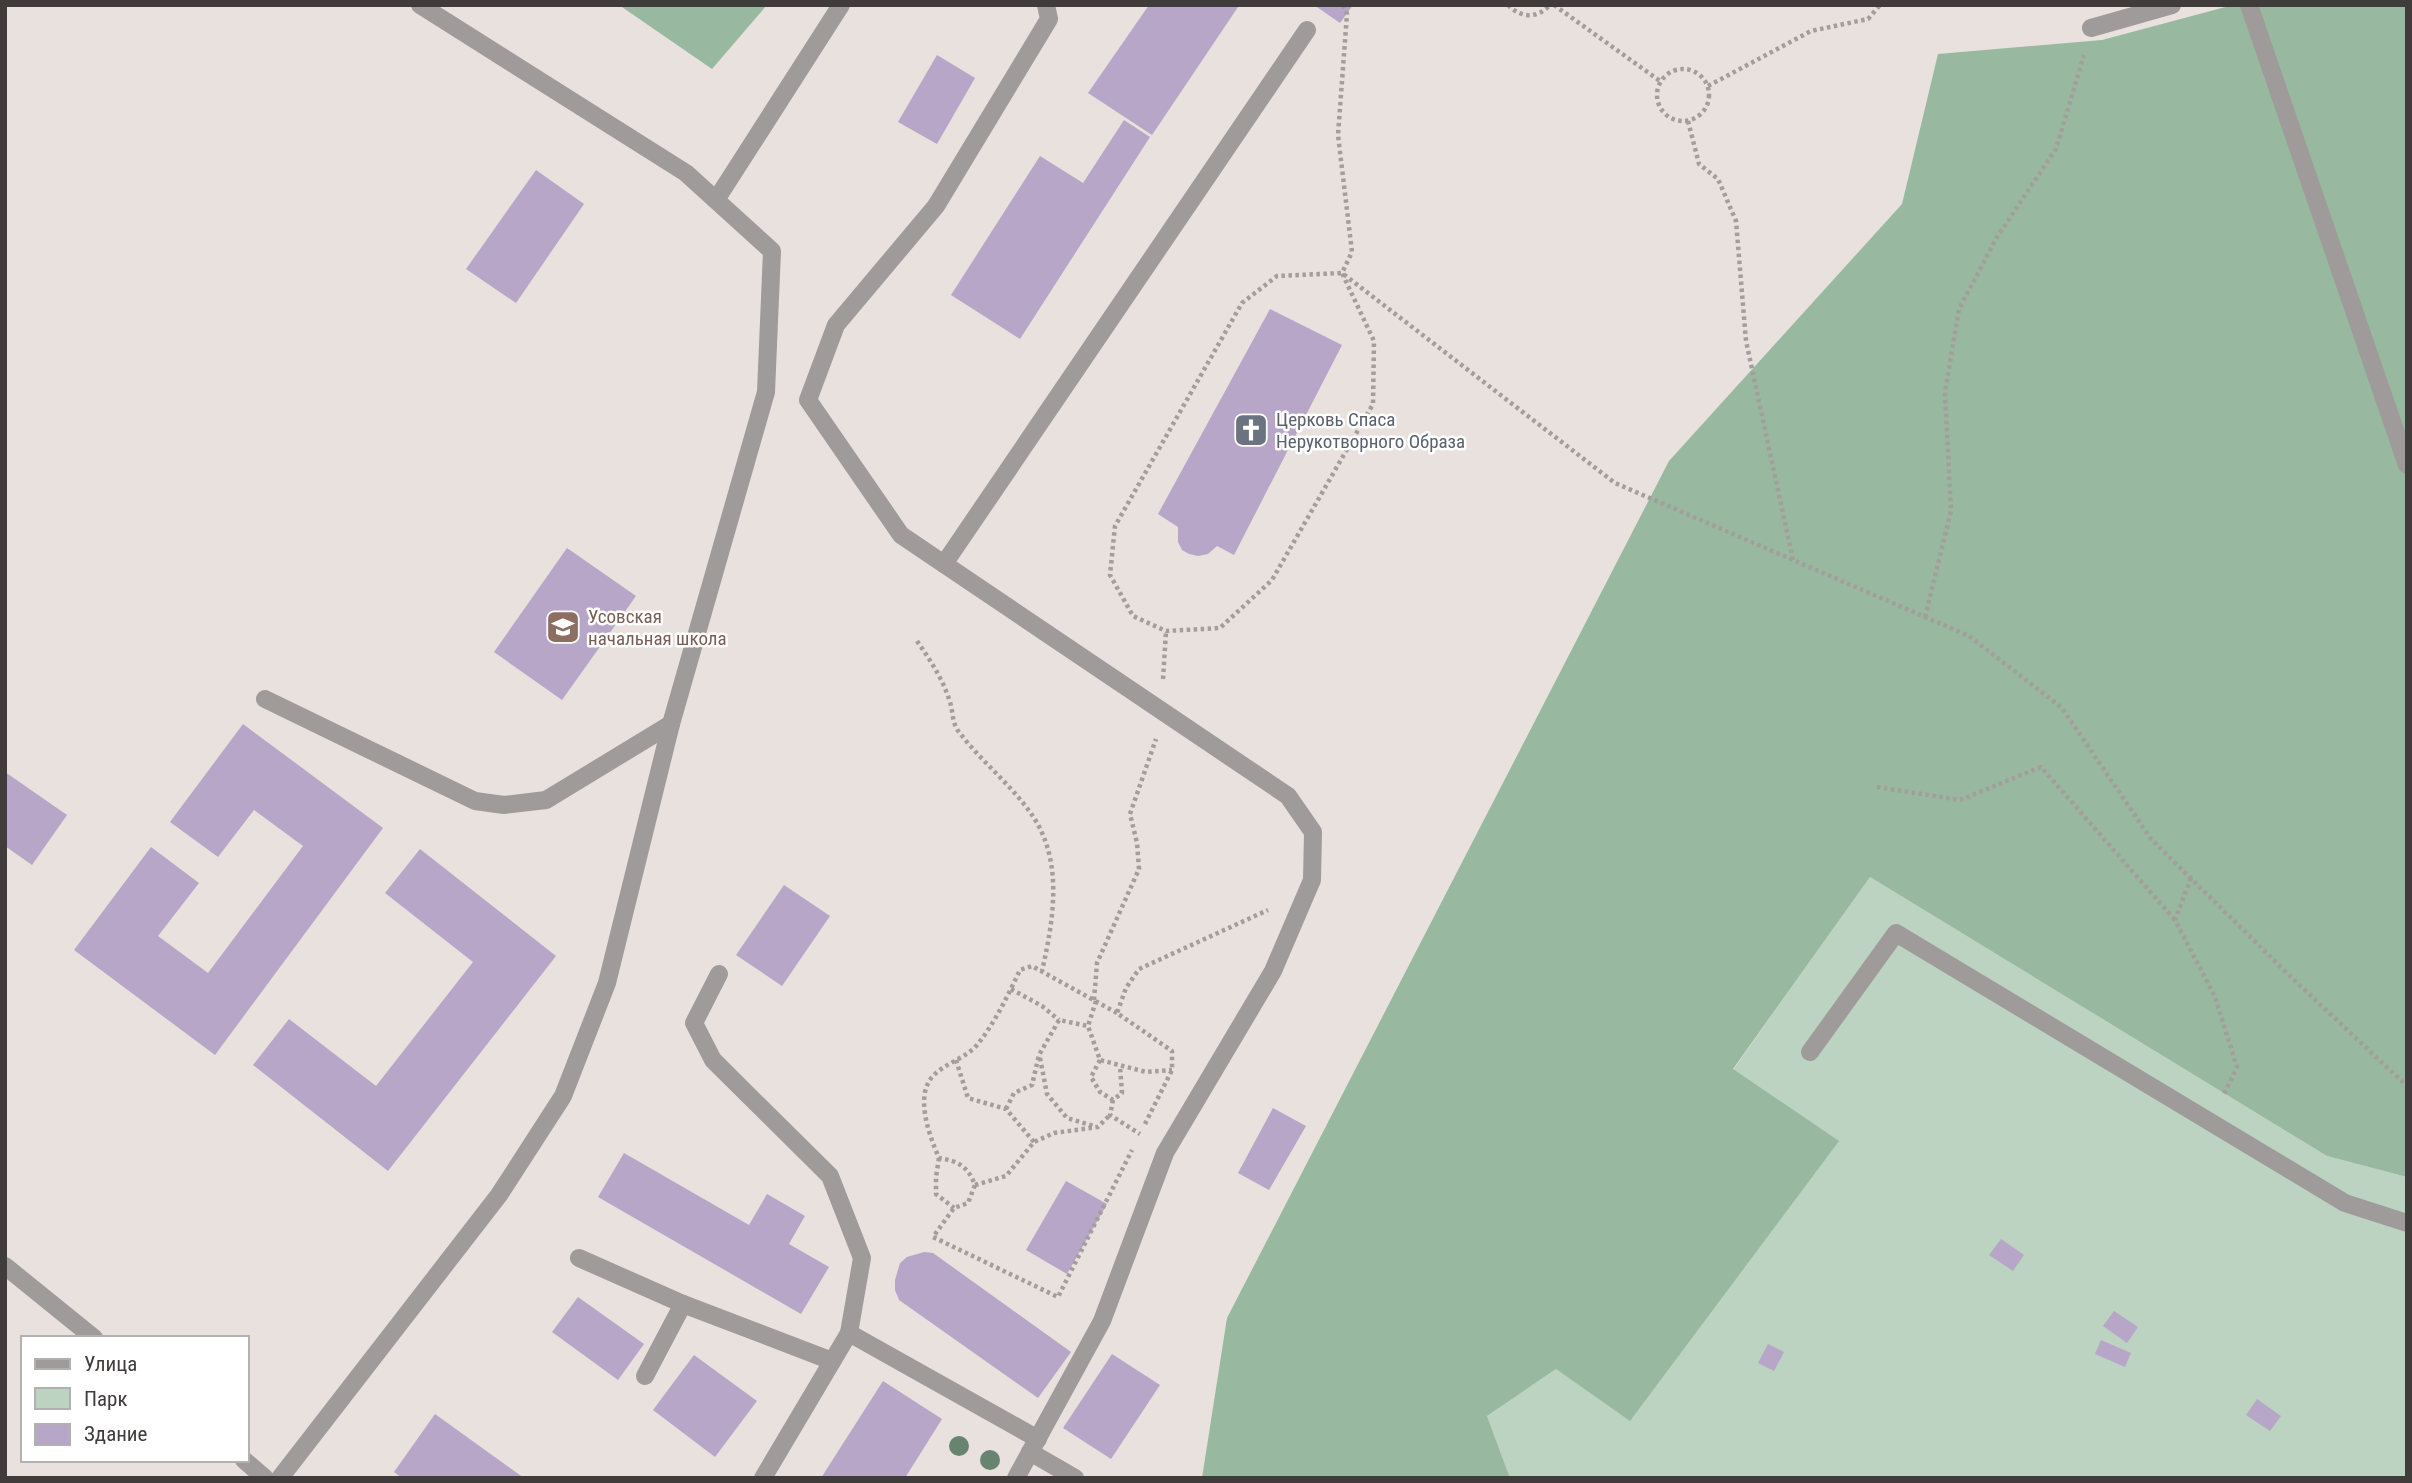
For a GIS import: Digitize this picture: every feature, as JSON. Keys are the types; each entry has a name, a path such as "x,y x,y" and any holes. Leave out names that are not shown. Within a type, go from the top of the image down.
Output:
{"street":[{"path":"280,1478 499,1195 563,1096 607,983 671,724 766,392 772,251 687,173 420,5"},
{"path":"716,200 841,5"},
{"path":"1016,1478 1102,1321 1164,1153 1273,971 1311,880 1314,832 1288,796 901,535 808,400 836,326 936,206 1049,19 1046,5"},
{"path":"2091,28 2172,5"},
{"path":"2249,5 2407,465"},
{"path":"944,564 1307,30"},
{"path":"265,699 475,801 504,804 546,800 671,724"},
{"path":"1810,1052 1896,933 2345,1203 2407,1223"},
{"path":"719,974 694,1023 713,1060 830,1177 862,1258 849,1333 763,1478"},
{"path":"579,1258 683,1304 832,1362"},
{"path":"5,1266 92,1336"},
{"path":"645,1376 683,1304"},
{"path":"849,1333 1034,1445 1075,1478"},
{"path":"246,1462 265,1478"}],"path":[{"path":"1342,273 1352,252 1338,135 1347,13 1343,5"},
{"path":"1508,5 1522,15 1534,15 1552,5 1660,81"},
{"path":"1707,86 1811,31 1868,19 1880,5"},
{"path":"1925,617 1951,511 1945,392 1959,309 1997,237 2056,149 2091,28"},
{"path":"1689,68 1697,72 1707,86 1709,95 1699,116 1688,121 1676,120 1662,111 1657,103 1656,93 1660,81 1671,71 1689,68"},
{"path":"1688,121 1699,164 1718,179 1736,220 1746,341 1793,560"},
{"path":"1342,273 1374,341 1373,404 1272,580 1220,628 1166,631 1133,616 1110,575 1115,526 1242,303 1277,276 1342,273 1615,483 1969,636 2062,708 2151,839 2407,1086"},
{"path":"1113,1100 1100,1092 1091,1077 1100,1060 1088,1026 1095,1001 1097,964 1139,869 1137,843 1130,814 1160,728 1166,631"},
{"path":"917,641 937,671 950,701 956,729 1030,812 1045,838 1053,867 1053,905 1050,936 1042,971"},
{"path":"1877,787 1959,800 2041,767 2175,920 2215,997 2237,1067 2210,1122"},
{"path":"2175,920 2191,878"},
{"path":"1117,1013 1126,988 1139,969 1277,905"},
{"path":"939,1158 955,1161 969,1170 975,1185 968,1203 954,1208 933,1237 1058,1297 1172,1070 1172,1051 1117,1013 1042,971 1032,966 1020,970 975,1047 931,1077 924,1100 927,1128 939,1158 936,1194 954,1208"},
{"path":"1011,989 1042,1006 1059,1020 1088,1026"},
{"path":"1006,1109 1014,1093 1032,1086 1040,1054 1059,1020"},
{"path":"1040,1054 1047,1094 1067,1118 1098,1127"},
{"path":"956,1060 968,1098 1006,1109 1034,1142"},
{"path":"1100,1060 1146,1072 1172,1070"},
{"path":"975,1185 1006,1176 1034,1142 1054,1133 1098,1127 1110,1115 1113,1100 1122,1093 1120,1066"},
{"path":"1110,1115 1140,1134"}],"green space":[{"path":"619,5 767,5 712,69"},
{"path":"2233,5 2407,5 2407,1177 2327,1156 1870,877 1733,1069 1839,1141 1630,1421 1556,1369 1487,1416 1510,1478 1202,1478 1227,1318 1669,461 1902,204 1938,54 2102,40"},
{"path":"1870,877 2327,1156 2407,1177 2407,1478 1510,1478 1487,1416 1556,1369 1630,1420 1838,1141 1733,1070"}],"building":[{"path":"1149,5 1238,7 1152,135 1088,93"},
{"path":"1314,5 1353,5 1340,23"},
{"path":"937,55 975,78 937,144 898,122"},
{"path":"1124,120 1150,137 1020,339 951,295 1040,156 1083,183"},
{"path":"536,170 584,204 516,303 466,269"},
{"name":"Церковь Спаса Нерукотворного Образа","path":"1270,309 1342,345 1234,555 1217,546 1208,554 1189,554 1182,550 1178,542 1178,527 1158,514"},
{"path":"567,548 636,596 562,700 494,652"},
{"path":"243,724 383,828 215,1055 74,950 151,847 199,883 158,936 208,973 303,846 254,810 218,857 170,822"},
{"path":"5,772 67,815 32,865 5,846"},
{"path":"420,849 556,956 388,1171 253,1065 289,1019 376,1086 473,962 385,893"},
{"path":"784,885 830,916 782,986 736,955"},
{"path":"1273,1108 1306,1126 1269,1190 1238,1173"},
{"path":"624,1153 749,1225 767,1194 805,1216 789,1244 829,1267 801,1314 598,1197"},
{"path":"1066,1181 1107,1204 1067,1274 1026,1250"},
{"path":"2001,1239 2024,1255 2013,1271 1989,1255"},
{"path":"924,1252 933,1253 1071,1352 1038,1398 899,1300 895,1280 900,1263 907,1257"},
{"path":"578,1297 644,1344 618,1380 552,1332"},
{"path":"2114,1311 2138,1327 2127,1343 2103,1326"},
{"path":"2101,1340 2131,1353 2125,1367 2095,1354"},
{"path":"1768,1344 1784,1352 1774,1371 1758,1363"},
{"path":"1112,1354 1160,1385 1111,1459 1063,1428"},
{"path":"694,1355 757,1401 715,1457 653,1410"},
{"path":"883,1381 942,1419 905,1478 821,1478"},
{"path":"2257,1399 2281,1416 2270,1431 2246,1415"},
{"path":"435,1414 524,1478 402,1478 394,1472"}],"place":[{"name":"Церковь Спаса Нерукотворного Образа","path":"1251,430"},
{"name":"Усовская начальная школа","path":"563,627"}]}
